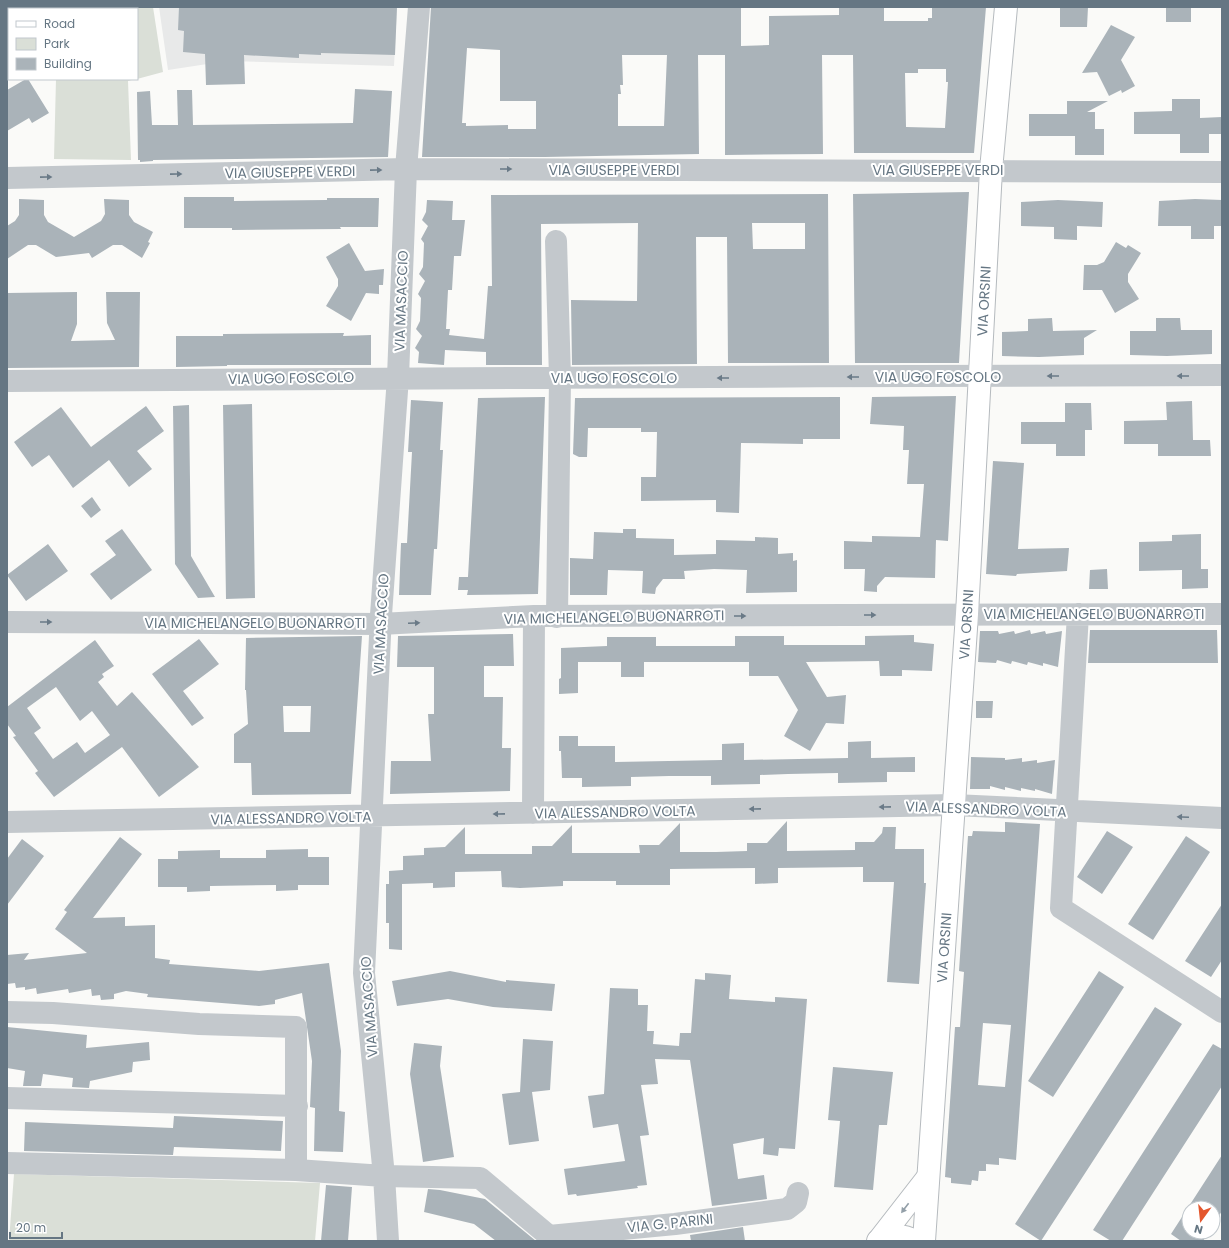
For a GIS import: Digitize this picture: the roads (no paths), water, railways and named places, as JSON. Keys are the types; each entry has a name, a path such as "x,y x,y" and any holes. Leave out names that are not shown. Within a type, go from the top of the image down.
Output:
{"main road":[{"name":"VIA ORSINI","path":"924,1241 966,614 991,170 1006,7"},
{"path":"878,1240 928,1177"},
{"path":"878,1240 898,1236 908,1237 914,1241"}],"street":[{"name":"VIA MASACCIO","path":"388,1241 384,1176 364,973 373,816 380,624 398,377 406,169 419,7"},
{"name":"VIA GIUSEPPE VERDI","path":"7,178 406,169 1222,172"},
{"path":"556,241 560,378 557,617"},
{"name":"VIA UGO FOSCOLO","path":"7,381 398,377 1222,376"},
{"path":"1078,614 1068,812 1061,908 1222,1012"},
{"name":"VIA MICHELANGELO BUONARROTI","path":"7,622 380,624 534,616 1222,614"},
{"path":"533,813 534,616"},
{"name":"VIA ALESSANDRO VOLTA","path":"7,822 954,805 1068,812 1222,818"},
{"path":"7,1012 54,1013 199,1024 296,1027 296,1170"},
{"path":"7,1098 297,1106"},
{"name":"VIA G. PARINI","path":"7,1163 296,1170 384,1176 480,1178 549,1236 675,1224 787,1209 796,1202 798,1193"}]}
